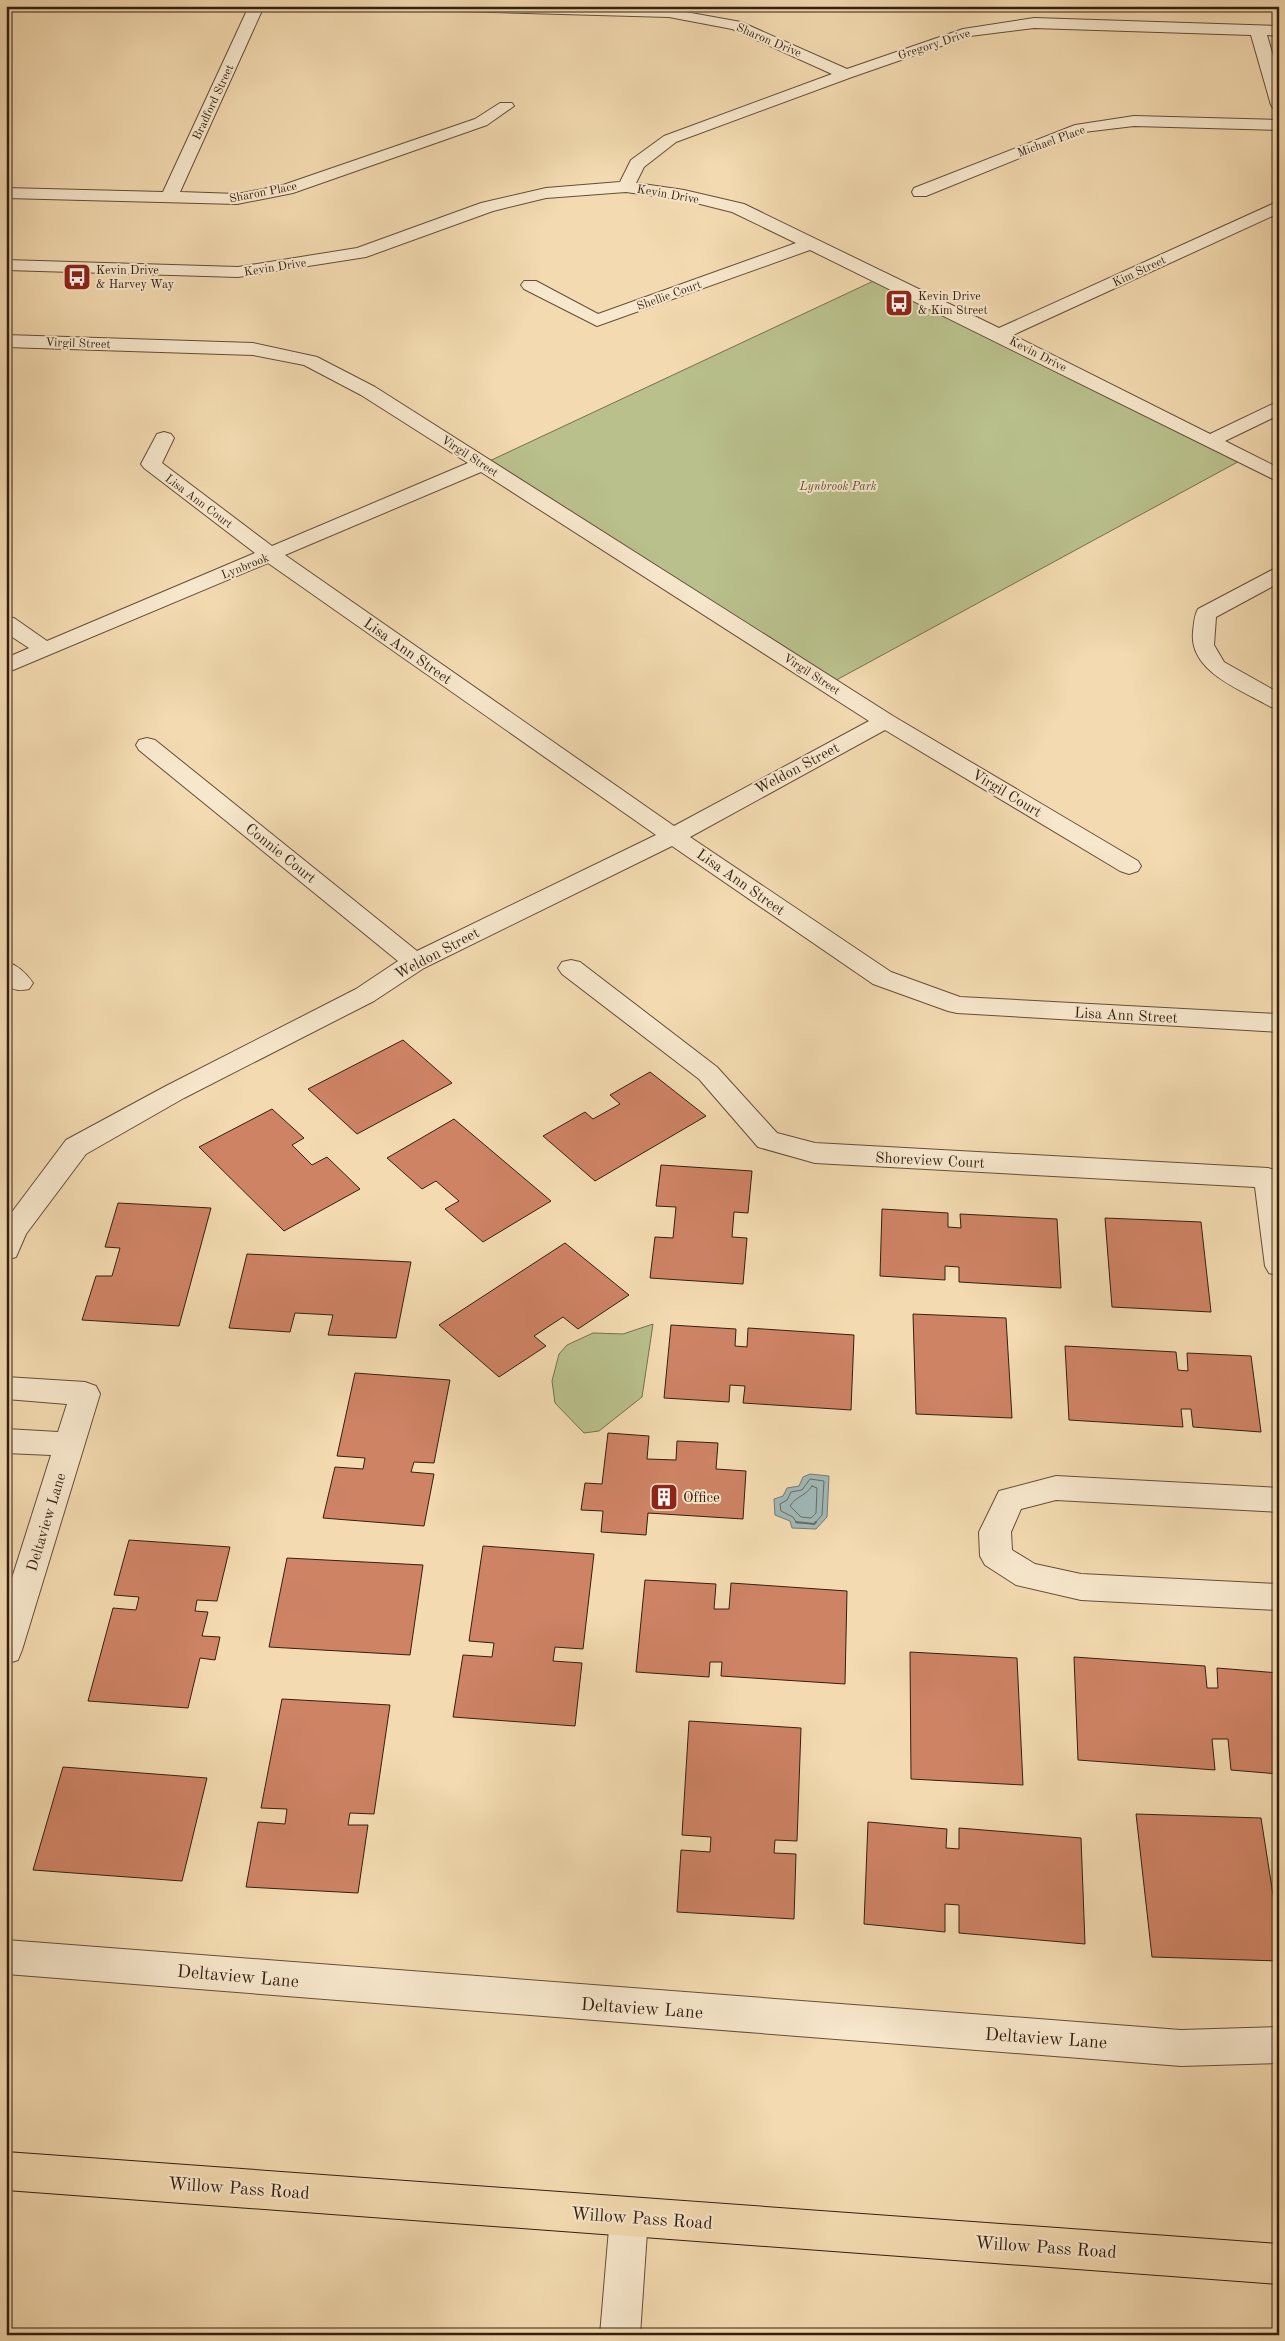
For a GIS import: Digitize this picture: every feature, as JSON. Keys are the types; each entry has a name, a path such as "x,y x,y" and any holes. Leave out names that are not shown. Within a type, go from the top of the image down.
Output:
{"main road":[{"name":"Willow Pass Road","path":"6,2171 1279,2264"}],"street":[{"name":"Bradford Street","path":"169,198 257,6"},
{"name":"Sharon Drive","path":"419,6 669,13 736,24 846,74"},
{"name":"Gregory Drive","path":"626,187 637,164 670,139 846,74 968,32 1034,23 1279,31"},
{"path":"1258,30 1279,104"},
{"name":"Sharon Place","path":"6,193 237,199 287,190 482,122 506,106"},
{"name":"Michael Place","path":"920,192 1081,128 1134,121 1279,125"},
{"name":"Kevin Drive","path":"6,265 238,272 360,254 487,207 546,193 626,187 684,195 738,208 999,335 1279,476"},
{"name":"Kim Street","path":"999,335 1279,206"},
{"name":"Shellie Court","path":"530,285 597,321 812,243"},
{"name":"Virgil Street","path":"6,341 253,349 310,361 368,392 885,721"},
{"path":"1210,441 1279,407"},
{"name":"Lisa Ann Court","path":"164,438 151,464 271,555"},
{"name":"Lynbrook","path":"6,666 483,464"},
{"name":"Lisa Ann Street","path":"271,555 673,836 882,978 957,1005 1279,1023"},
{"path":"1279,574 1206,614 1203,645 1216,666 1279,702"},
{"path":"6,623 44,649"},
{"name":"Weldon Street","path":"6,1250 13,1231 76,1147 175,1092 365,995 415,962 673,836 885,721"},
{"name":"Virgil Court","path":"885,721 1128,866"},
{"name":"Connie Court","path":"147,745 415,962"},
{"name":"Shoreview Court","path":"572,968 708,1073 768,1140 815,1153 1268,1178 1279,1266"},
{"name":"Deltaview Lane","path":"6,1388 85,1394 6,1650"},
{"path":"6,1441 70,1444"},
{"path":"1279,1500 1056,1488 1010,1500 995,1532 996,1556 1027,1576 1081,1587 1279,1597"},
{"name":"Deltaview Lane","path":"6,1957 426,1992 1181,2048 1279,2045"},
{"path":"620,2335 630,2217"}],"green space":[{"name":"Lynbrook Park","path":"882,277 1245,458 829,684 483,464"},
{"path":"653,1324 642,1397 599,1431 584,1433 555,1403 552,1381 559,1354 567,1345 593,1333 623,1334"}],"water":[{"path":"810,1474 829,1476 827,1517 816,1529 792,1528 790,1521 775,1515 774,1499 783,1496 787,1488 799,1486 803,1477"}],"building":[{"path":"403,1040 452,1083 357,1134 308,1089"},
{"path":"650,1072 706,1116 595,1181 543,1136 585,1112 593,1119 620,1104 610,1095"},
{"path":"272,1109 304,1138 292,1145 312,1165 327,1157 360,1189 284,1231 199,1147"},
{"path":"454,1119 551,1201 483,1242 445,1209 459,1201 436,1181 422,1189 387,1158"},
{"path":"661,1165 752,1171 748,1213 734,1212 732,1237 747,1238 743,1284 650,1278 655,1237 673,1238 676,1207 656,1206"},
{"path":"118,1203 211,1208 179,1326 82,1320 96,1276 112,1276 120,1248 105,1247"},
{"path":"882,1209 948,1213 948,1227 961,1228 960,1214 1057,1219 1061,1288 959,1282 959,1267 945,1266 945,1280 880,1276"},
{"path":"1105,1218 1201,1222 1211,1312 1112,1307"},
{"path":"565,1243 629,1295 578,1329 563,1317 534,1336 546,1346 499,1377 439,1325"},
{"path":"247,1254 411,1262 396,1338 328,1335 333,1315 295,1313 290,1332 229,1328"},
{"path":"913,1314 1006,1318 1012,1418 916,1414"},
{"path":"671,1325 736,1329 735,1346 747,1347 748,1328 854,1335 851,1410 743,1403 745,1386 730,1385 729,1402 664,1398"},
{"path":"1065,1346 1176,1352 1178,1370 1188,1371 1187,1353 1251,1356 1261,1432 1193,1427 1191,1409 1181,1409 1183,1427 1069,1420"},
{"path":"355,1373 450,1380 434,1463 414,1462 411,1472 434,1474 424,1526 323,1518 335,1467 363,1469 365,1458 337,1456"},
{"name":"Office","path":"608,1433 649,1436 647,1459 676,1460 677,1441 718,1443 716,1469 746,1471 743,1519 648,1513 646,1535 601,1532 603,1511 581,1510 585,1483 602,1484"},
{"path":"129,1540 230,1547 217,1601 197,1600 195,1611 208,1612 202,1636 220,1637 215,1660 200,1658 188,1708 88,1701 113,1608 136,1610 139,1597 114,1595"},
{"path":"483,1546 594,1554 583,1649 555,1647 553,1661 582,1663 575,1726 453,1717 463,1655 492,1657 494,1643 469,1641"},
{"path":"287,1558 423,1565 410,1655 269,1647"},
{"path":"645,1580 716,1584 714,1609 729,1609 731,1583 847,1591 845,1684 721,1676 722,1662 710,1662 709,1677 636,1672"},
{"path":"910,1652 1017,1658 1023,1785 911,1779"},
{"path":"1074,1657 1205,1666 1207,1688 1218,1688 1217,1668 1279,1673 1279,1774 1231,1770 1228,1739 1212,1739 1215,1770 1078,1760"},
{"path":"282,1699 390,1705 374,1814 350,1813 348,1825 368,1825 358,1893 246,1887 258,1822 285,1824 287,1809 261,1808"},
{"path":"689,1721 801,1728 797,1841 775,1840 774,1853 796,1854 794,1919 677,1912 681,1850 710,1852 711,1837 682,1835"},
{"path":"63,1767 207,1778 182,1881 33,1870"},
{"path":"1136,1814 1261,1818 1279,1933 1279,1961 1152,1957"},
{"path":"868,1822 947,1829 946,1848 959,1849 959,1828 1081,1838 1085,1944 959,1933 959,1905 945,1904 945,1932 864,1924"}],"place":[{"name":"Kevin Drive & Harvey Way","path":"77,277"},
{"name":"Kevin Drive & Kim Street","path":"899,303"},
{"name":"Office","path":"664,1497"}]}
